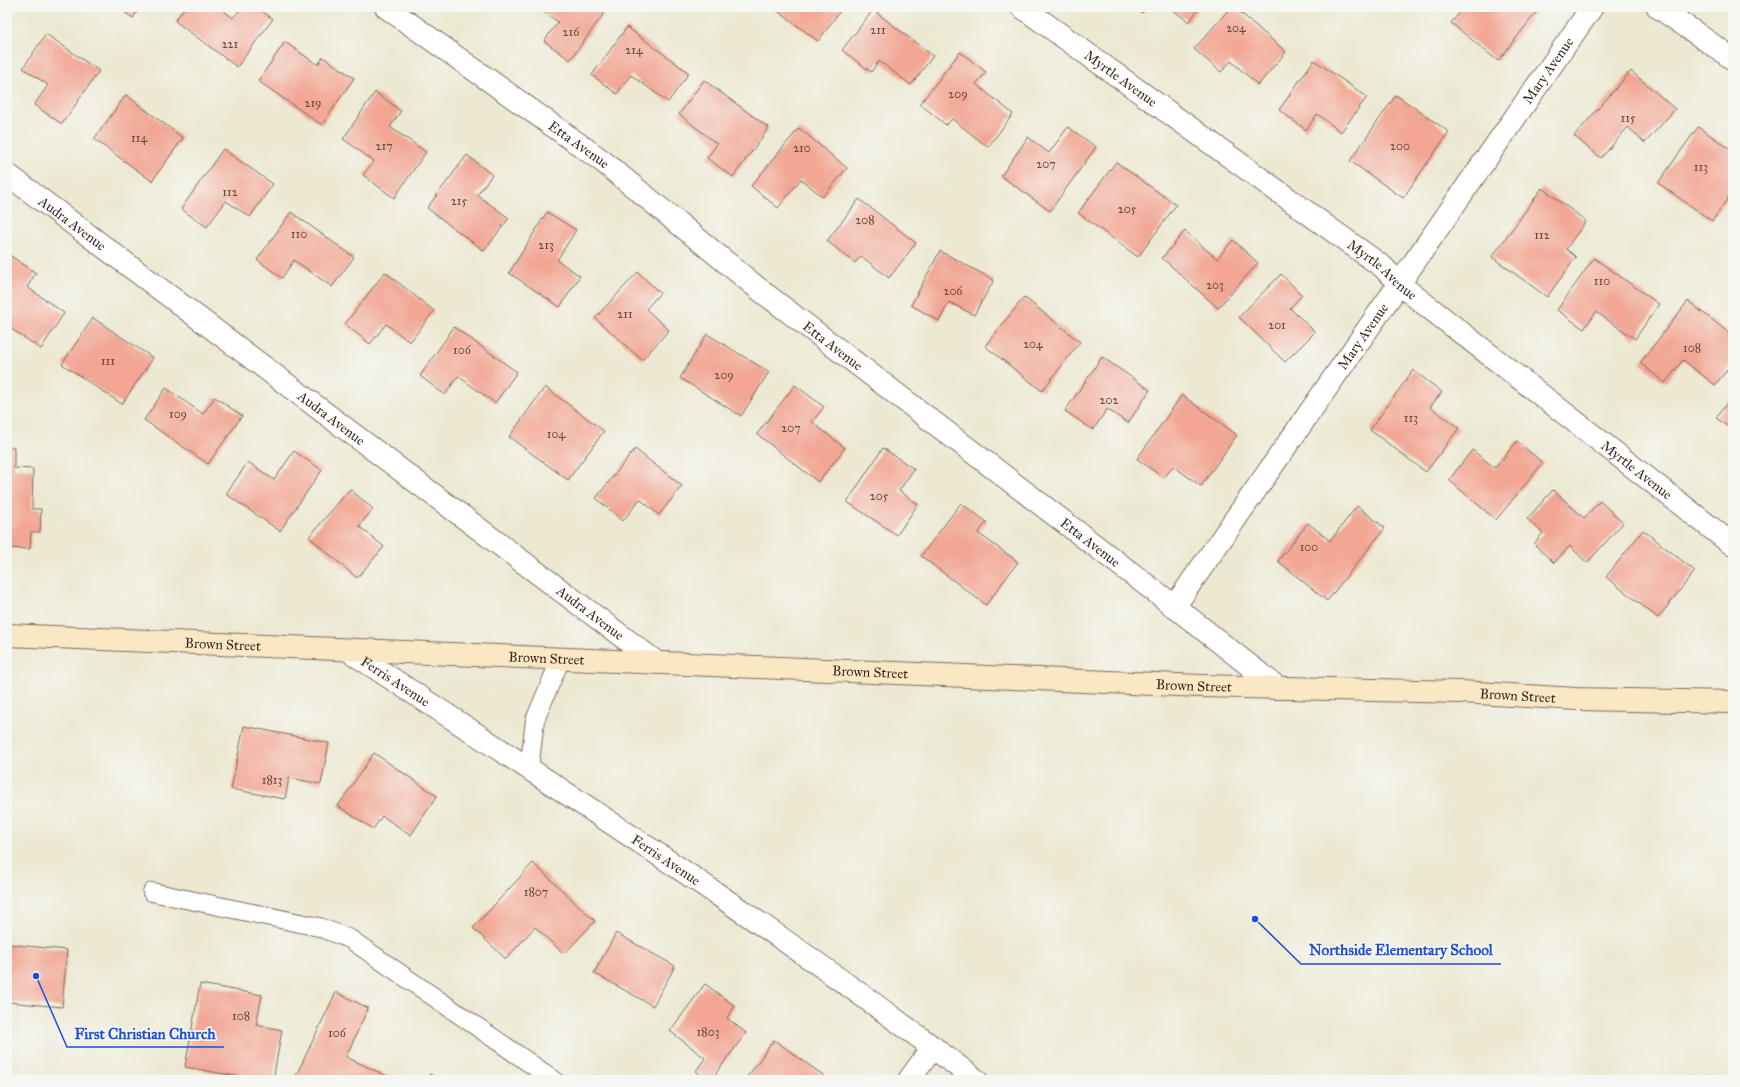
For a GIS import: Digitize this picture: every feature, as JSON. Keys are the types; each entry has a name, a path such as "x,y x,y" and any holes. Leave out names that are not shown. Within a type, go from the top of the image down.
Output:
{"main road":[{"name":"Brown Street","path":"7,635 1278,688 1461,692 1576,699 1733,702"}],"street":[{"name":"Etta Avenue","path":"386,7 600,160 760,290 1278,688"},
{"name":"Myrtle Avenue","path":"1022,7 1293,201 1356,250 1383,268 1399,284 1733,545"},
{"name":"Mary Avenue","path":"1174,607 1592,7"},
{"path":"1658,7 1733,59"},
{"name":"Audra Avenue","path":"7,174 656,662"},
{"name":"Ferris Avenue","path":"348,650 735,907 933,1047 976,1080"},
{"path":"909,1080 933,1047"}],"lane":[{"path":"529,770 535,720 561,658"},
{"path":"152,892 320,927 350,939 554,1080"}],"building":[{"path":"117,7 140,7 133,18"},
{"path":"185,7 219,7 233,18 242,7 256,7 273,19 237,67 175,21"},
{"path":"537,7 608,8 570,60 544,41 558,22"},
{"path":"772,7 843,7 818,41"},
{"path":"1134,7 1147,7 1142,13"},
{"path":"1169,7 1200,7 1189,22"},
{"path":"1231,7 1234,7 1286,52 1258,85 1231,61 1221,72 1194,49"},
{"path":"1464,7 1535,7 1538,10 1498,61 1451,23"},
{"path":"873,10 933,56 911,85 879,61 871,72 842,50"},
{"path":"627,27 689,73 668,102 631,75 617,94 592,75"},
{"path":"46,34 99,71 62,124 34,105 48,85 23,68"},
{"path":"285,42 318,65 323,57 354,78 322,125 258,81"},
{"path":"960,52 986,72 976,84 1013,114 988,147 952,119 946,125 920,104"},
{"path":"1314,60 1367,97 1341,132 1317,114 1306,130 1279,110"},
{"path":"1631,71 1675,109 1645,143 1628,127 1601,158 1574,136"},
{"path":"704,80 769,128 733,177 707,158 717,144 679,114"},
{"path":"375,92 401,111 390,127 426,152 394,198 363,175 374,161 343,139"},
{"path":"126,95 183,138 152,181 94,139"},
{"path":"1396,95 1449,132 1403,198 1350,161"},
{"path":"1068,127 1096,147 1050,211 1001,176 1028,137 1049,153"},
{"path":"1698,127 1733,151 1733,191 1712,221 1658,183"},
{"path":"799,128 847,168 823,197 801,179 778,208 751,186"},
{"path":"223,149 273,184 250,217 226,201 207,227 181,209"},
{"path":"467,155 492,175 477,195 509,218 484,251 427,208"},
{"path":"1116,162 1176,205 1138,257 1078,213"},
{"path":"1542,188 1586,221 1566,249 1576,257 1547,297 1492,257"},
{"path":"859,199 916,243 889,278 861,256 855,263 827,241"},
{"path":"291,212 354,257 332,287 294,260 282,278 257,260"},
{"path":"547,212 576,230 557,260 580,276 560,307 509,273"},
{"path":"1185,231 1217,259 1233,240 1258,263 1218,308 1162,258"},
{"path":"940,251 994,280 974,315 949,302 939,321 911,305"},
{"path":"8,254 36,273 27,287 64,313 41,349 7,326"},
{"path":"1594,258 1659,304 1635,339 1596,312 1584,329 1557,310"},
{"path":"385,272 434,311 410,342 386,324 370,344 345,324"},
{"path":"638,272 660,293 646,309 669,330 642,360 595,318"},
{"path":"1281,274 1302,295 1290,308 1315,332 1285,362 1239,317"},
{"path":"1024,297 1080,342 1042,391 985,346"},
{"path":"1688,301 1733,336 1733,362 1715,385 1683,360 1665,383 1640,363"},
{"path":"93,318 153,358 122,404 62,364"},
{"path":"454,327 517,372 495,403 458,376 445,395 420,376"},
{"path":"707,334 769,372 741,416 680,378"},
{"path":"1102,357 1150,390 1128,423 1107,409 1093,430 1065,411"},
{"path":"1413,370 1442,392 1430,407 1459,428 1426,472 1370,430"},
{"path":"795,385 824,407 812,422 845,448 818,482 757,434"},
{"path":"545,387 604,431 568,480 509,437"},
{"path":"166,388 203,414 215,397 242,416 208,464 144,420"},
{"path":"1182,395 1237,435 1201,486 1173,466 1164,478 1137,459"},
{"path":"1733,395 1733,430 1716,418"},
{"path":"1517,441 1543,463 1496,520 1449,480 1472,450 1495,468"},
{"path":"7,447 14,447 14,468 33,469 32,509 41,509 40,532 31,532 30,549 7,548"},
{"path":"883,448 914,469 899,491 918,504 897,535 847,502"},
{"path":"635,449 682,486 659,515 640,499 623,521 596,498"},
{"path":"294,451 322,470 280,531 226,494 248,462 274,480"},
{"path":"350,489 373,509 359,526 384,547 357,578 309,537"},
{"path":"1553,490 1584,518 1600,501 1623,523 1587,563 1570,546 1554,563 1534,544 1543,533 1527,519"},
{"path":"961,503 987,522 978,533 1018,562 986,605 921,556"},
{"path":"1357,506 1385,528 1327,601 1278,561 1308,523 1330,541"},
{"path":"1643,530 1695,571 1658,618 1606,577"},
{"path":"244,726 329,743 321,784 289,778 285,799 231,789"},
{"path":"374,753 437,796 411,835 382,816 373,829 338,806"},
{"path":"533,863 595,921 564,954 535,927 506,959 473,928"},
{"path":"616,933 675,966 653,1006 594,973"},
{"path":"7,944 67,950 62,1007 7,1002"},
{"path":"200,984 262,995 256,1025 282,1030 273,1080 258,1080 185,1067"},
{"path":"705,984 735,1006 727,1018 746,1033 711,1080 707,1080 696,1071 705,1058 670,1031"},
{"path":"336,992 368,1008 346,1057 389,1077 387,1080 294,1080"},
{"path":"774,1040 830,1080 745,1080"},
{"path":"430,1074 439,1080 425,1080"}],"place":[{"name":"Northside Elementary School","path":"1255,919"},
{"name":"First Christian Church","path":"36,976"}]}
